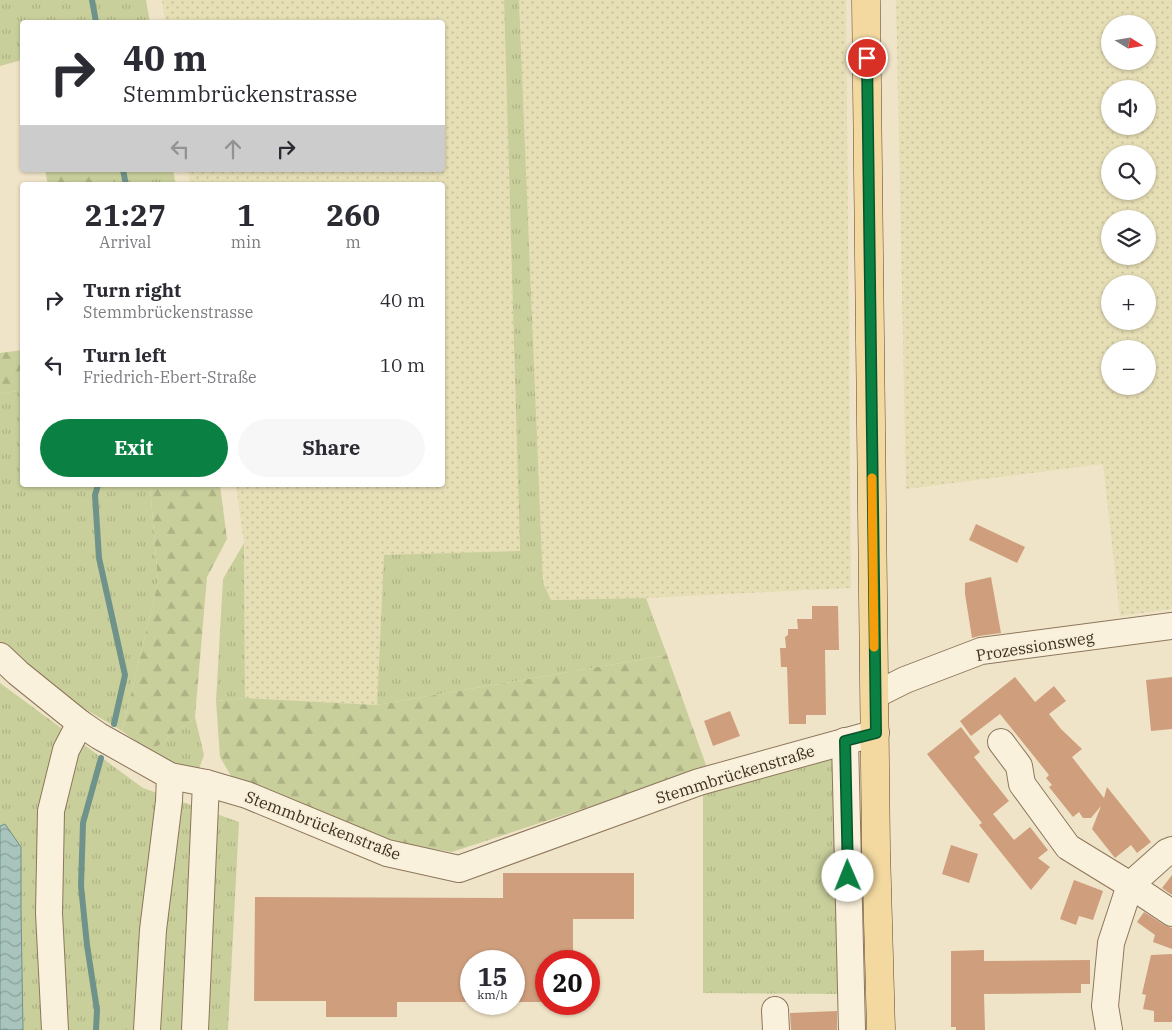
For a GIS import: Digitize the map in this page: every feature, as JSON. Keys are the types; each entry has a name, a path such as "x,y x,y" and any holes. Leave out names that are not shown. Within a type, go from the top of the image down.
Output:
{"main road":[{"path":"866,0 876,849 880,1030"}],"street":[{"name":"Prozessionsweg","path":"875,695 905,680 981,651 1172,626"},
{"name":"Stemmbrückenstraße","path":"0,656 80,723 99,736 170,776 206,783 248,795 387,853 459,869 699,782 845,741"},
{"path":"55,1030 49,913 51,811 66,750 80,723"},
{"path":"852,1030 845,741 876,733"},
{"path":"1001,742 1019,766 1022,784 1068,847 1172,913"},
{"path":"147,1030 153,930 169,801 170,776"},
{"path":"195,1030 206,783"},
{"path":"1109,1030 1105,1006 1111,943 1130,885 1167,852 1172,850"}],"shaded area":[{"path":"162,0 504,0 520,551 384,556 377,705 245,698 244,543 236,487 445,487 445,182 190,182 188,172 445,172 445,20 165,20"},
{"path":"519,0 846,0 851,588 646,598 550,600 543,583"},
{"path":"896,0 1172,0 1172,609 1120,616 1103,464 906,489"}],"green space":[{"path":"0,0 146,0 150,20 20,20 20,61 0,66"},
{"path":"504,0 519,0 543,583 551,600 646,598 667,655 377,705 384,555 520,551"},
{"path":"45,172 113,172 115,182 47,182"},
{"path":"113,172 173,172 175,182 115,182"},
{"path":"20,350 20,390 0,394 0,353"},
{"path":"20,390 20,487 150,487 158,582 122,731 50,688 0,642 0,394"},
{"path":"150,487 220,487 227,539 207,577 195,717 150,752 122,731 158,582"},
{"path":"244,543 245,698 216,701 223,579"},
{"path":"667,655 707,768 452,852 404,844 234,781 220,757 216,701 245,698 377,705"},
{"path":"0,683 143,788 239,822 228,1030 0,1030"},
{"path":"195,717 204,755 199,769 171,765 150,752"},
{"path":"840,754 844,994 703,993 703,792"}],"water":[{"path":"5,824 21,847 23,1030 0,1030 0,826"}],"building":[{"path":"976,524 1025,547 1017,563 969,540"},
{"path":"991,577 1001,633 972,638 965,583"},
{"path":"812,606 838,606 839,650 825,650 826,715 806,715 806,724 789,724 787,667 781,667 780,648 786,648 785,637 788,635 788,629 798,629 797,619 812,619"},
{"path":"1015,677 1035,702 1054,686 1066,701 1049,714 1061,729 1082,749 1072,757 1104,798 1107,787 1151,842 1137,853 1131,845 1115,858 1092,829 1101,806 1091,818 1083,818 1079,812 1073,817 1049,787 1052,785 1046,778 1049,775 1000,714 971,736 960,721"},
{"path":"1172,677 1172,729 1151,731 1146,680"},
{"path":"730,711 740,736 713,746 704,721"},
{"path":"961,727 980,752 974,757 1009,801 993,814 1014,840 1030,827 1048,850 1038,858 1050,867 1031,890 979,825 982,823 927,754"},
{"path":"951,845 978,854 969,883 942,874"},
{"path":"503,873 634,873 634,919 573,919 573,950 535,950 535,1002 525,1002 525,950 460,950 460,1002 397,1002 397,1017 326,1017 326,1001 254,1001 255,897 503,898"},
{"path":"1172,875 1172,895 1162,888"},
{"path":"1074,880 1103,891 1093,920 1079,916 1076,925 1060,919"},
{"path":"1144,912 1172,928 1172,949 1153,942 1155,935 1137,922"},
{"path":"984,950 984,961 1090,960 1090,984 1081,984 1081,993 984,994 985,1030 956,1030 956,1027 951,1027 951,951"},
{"path":"1172,954 1172,1022 1154,1022 1154,1011 1143,1009 1146,995 1142,994 1151,955"},
{"path":"837,1011 837,1030 791,1030 790,1013"}],"waterway":[{"path":"92,0 96,20"},
{"path":"123,172 125,182"},
{"path":"97,487 95,495 99,558 125,675 114,724"},
{"path":"96,1030 97,1010 87,945 81,886 83,823 101,758"}],"slow traffic":[{"path":"872,478 874,647"}],"route":[{"path":"848,876 845,741 876,733 867,58"}]}
